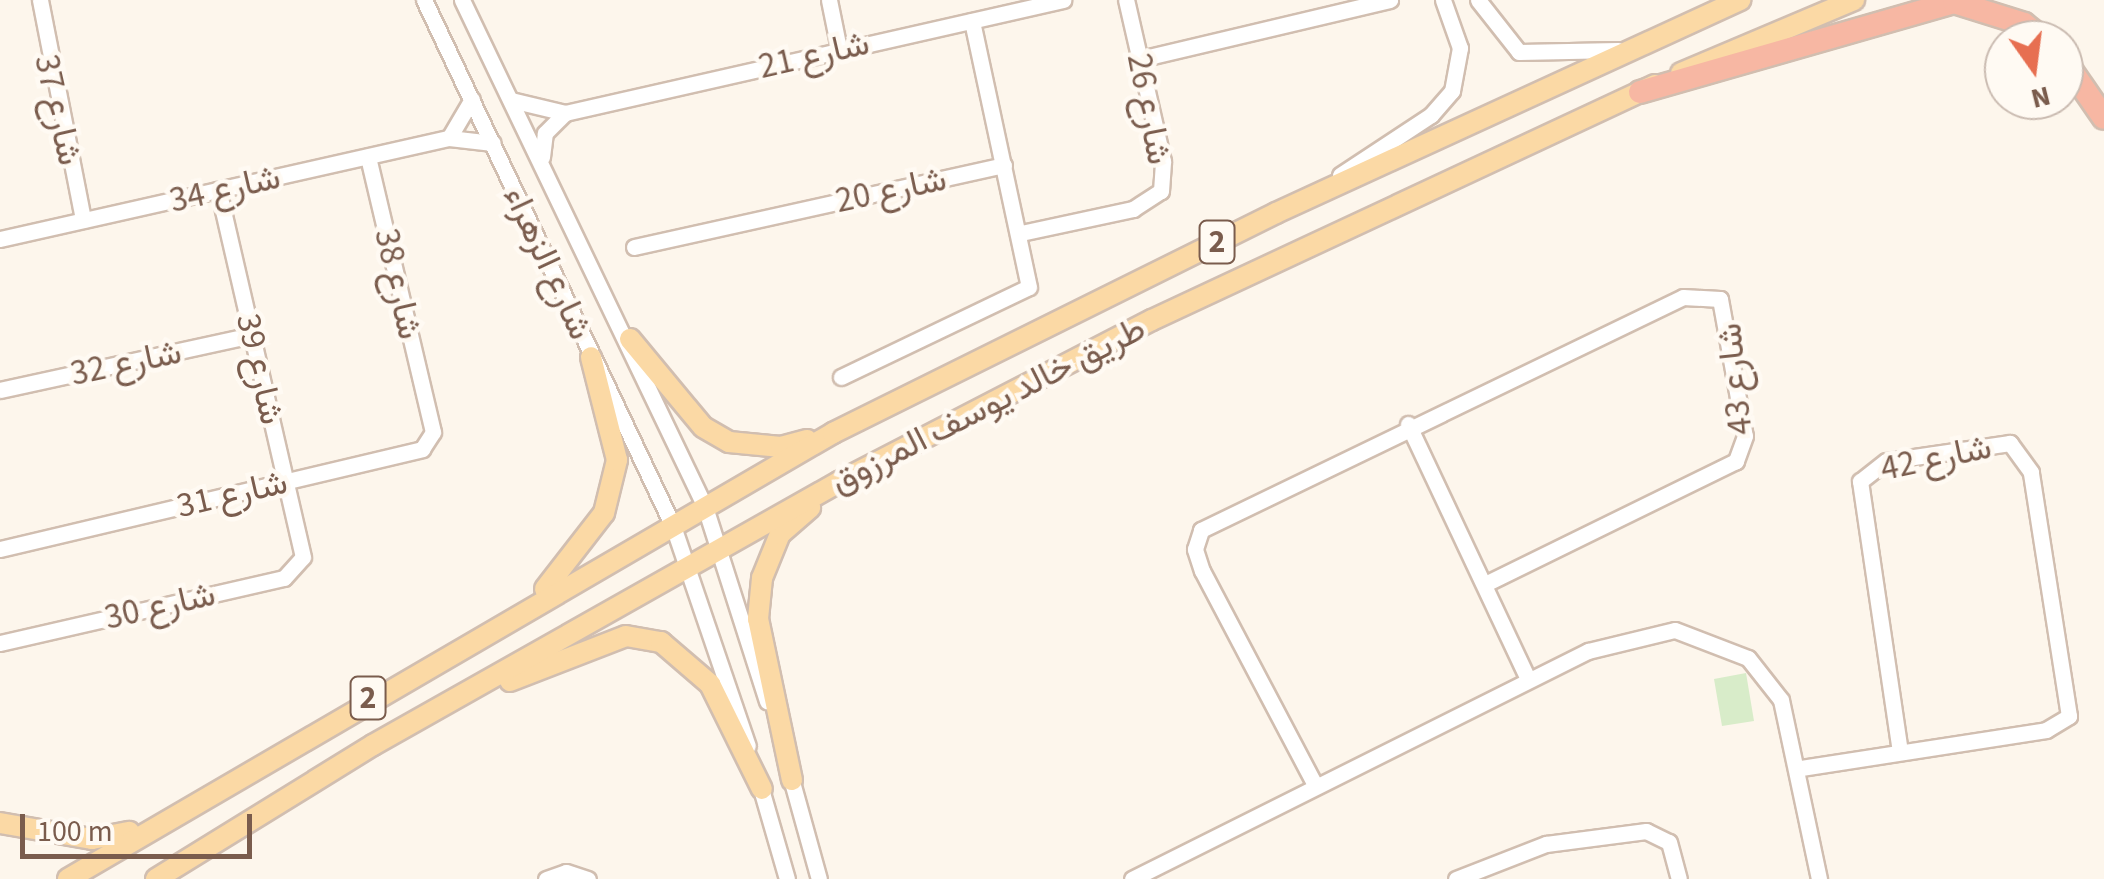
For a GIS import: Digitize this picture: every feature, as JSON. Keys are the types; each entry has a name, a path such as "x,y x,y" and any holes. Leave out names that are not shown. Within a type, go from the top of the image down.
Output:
{"highway":[{"path":"1640,92 1954,2 2011,20"},
{"path":"2084,89 2104,118"}],"main road":[{"name":"طريق خالد يوسف المرزوق","path":"68,879 529,605 832,433 1276,213 1740,0"},
{"name":"طريق خالد يوسف المرزوق","path":"156,879 373,745 839,482 1152,320 1640,92 1854,0"},
{"path":"630,339 703,427 729,442 782,447 832,433"},
{"path":"529,605 575,558 604,513 617,460 592,357"},
{"path":"792,780 758,619 762,578 780,534 839,482"},
{"path":"373,745 576,650 626,636 661,642 710,684 762,789"},
{"path":"0,823 104,839 190,803"}],"street":[{"name":"شارع 37","path":"40,0 83,220"},
{"name":"شارع الزهراء","path":"424,0 673,526 793,878"},
{"path":"433,17 441,0"},
{"name":"شارع الزهراء","path":"462,0 630,339 705,508 792,780 817,873"},
{"path":"829,0 839,48"},
{"name":"شارع 21","path":"511,100 565,113 1064,0"},
{"name":"شارع 26","path":"1021,233 1133,209 1160,191 1163,161 1126,0"},
{"path":"1140,59 1390,0"},
{"path":"1276,213 1431,115 1452,91 1460,48 1443,0"},
{"path":"1478,0 1503,40 1534,56 1637,46"},
{"path":"841,377 1022,298 1031,280 972,21"},
{"path":"449,138 472,99"},
{"path":"542,161 545,133 565,113"},
{"name":"شارع 34","path":"0,239 449,138 493,143"},
{"name":"شارع 38","path":"368,157 428,411"},
{"name":"شارع 20","path":"634,248 1004,166"},
{"name":"شارع 39","path":"218,190 303,548"},
{"name":"شارع 43","path":"1314,783 1202,571 1195,542 1211,520 1408,424 1683,298 1710,293 1726,306 1744,436 1736,461 1485,584"},
{"name":"شارع 32","path":"0,390 252,335"},
{"name":"شارع 31","path":"0,549 413,454 433,432 428,411"},
{"path":"1408,424 1528,679"},
{"name":"شارع 42","path":"1801,768 2046,730 2068,716 2031,472 2010,443 1886,461 1860,481 1900,751"},
{"name":"شارع 30","path":"0,643 284,578 303,548"},
{"path":"1135,878 1314,783 1528,679 1648,632 1701,634 1767,677 1801,768 1819,879"},
{"path":"1456,879 1546,844 1646,830 1670,842 1680,879"},
{"path":"1497,860 1500,879"},
{"path":"546,879 566,872 588,879"},
{"path":"793,878 817,873"}],"green space":[{"path":"1746,673 1754,721 1722,726 1714,679"}]}
